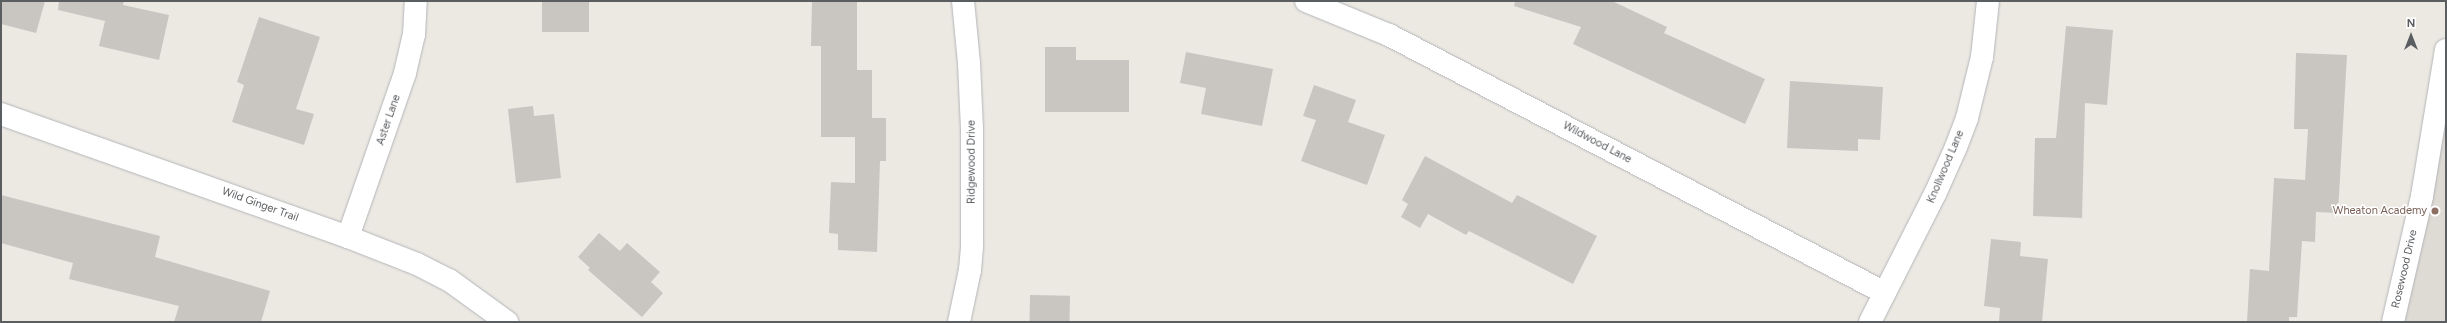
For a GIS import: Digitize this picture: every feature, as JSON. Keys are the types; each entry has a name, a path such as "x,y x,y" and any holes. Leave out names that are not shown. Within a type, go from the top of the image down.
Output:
{"street":[{"name":"Aster Lane","path":"348,236 405,73 414,35 416,1"},
{"name":"Ridgewood Drive","path":"959,322 970,270 972,238 972,129 969,63 963,1"},
{"name":"Wildwood Lane","path":"1306,1 1389,35 1885,293"},
{"name":"Knollwood Lane","path":"1870,322 1935,194 1959,140 1982,57 1988,1"},
{"name":"Rosewood Drive","path":"2393,322 2422,196 2446,50"},
{"name":"Wild Ginger Trail","path":"1,114 348,236 417,264 449,280 507,322"}],"shaded area":[{"name":"Wheaton Academy","path":"2446,99 2446,322 2401,322"}],"building":[{"path":"1,1 45,1 36,33 1,24"},
{"path":"59,1 124,1 123,5 169,15 159,60 99,46 105,21 58,10"},
{"path":"542,1 589,1 589,32 542,32"},
{"path":"812,1 857,1 857,70 872,70 872,118 886,118 886,161 880,161 877,252 838,250 838,234 829,233 831,182 855,183 855,137 821,137 821,46 811,46"},
{"path":"1515,1 1612,1 1667,27 1664,33 1765,79 1745,124 1573,44 1581,27 1514,6"},
{"path":"259,17 320,37 296,109 314,114 304,145 232,122 244,85 237,82"},
{"path":"2066,26 2113,30 2107,105 2085,103 2082,218 2033,216 2035,138 2056,138"},
{"path":"1045,47 1076,47 1076,60 1129,60 1129,112 1045,112"},
{"path":"1186,52 1273,69 1262,126 1201,114 1206,88 1180,83"},
{"path":"2296,53 2347,55 2338,213 2316,212 2315,242 2302,241 2297,317 2289,317 2289,322 2247,322 2250,269 2269,271 2274,178 2305,180 2308,129 2294,129"},
{"path":"1790,81 1883,87 1880,140 1858,139 1858,151 1787,148"},
{"path":"1314,85 1356,100 1348,122 1385,135 1367,185 1301,161 1316,120 1303,116"},
{"path":"533,106 534,116 554,114 561,178 516,183 508,109"},
{"path":"1425,156 1512,203 1517,195 1597,236 1573,284 1469,231 1466,235 1428,214 1420,228 1401,217 1408,204 1402,200"},
{"path":"1,195 160,236 155,257 270,291 261,322 174,322 179,306 69,279 73,263 1,243"},
{"path":"599,233 620,251 627,243 660,272 651,282 663,293 642,317 588,270 590,268 578,257"},
{"path":"1991,239 2021,242 2020,256 2048,259 2042,322 1999,322 2000,308 1984,306"},
{"path":"1030,295 1070,296 1070,322 1030,322"}],"place":[{"name":"Wheaton Academy","path":"2435,211"}]}
